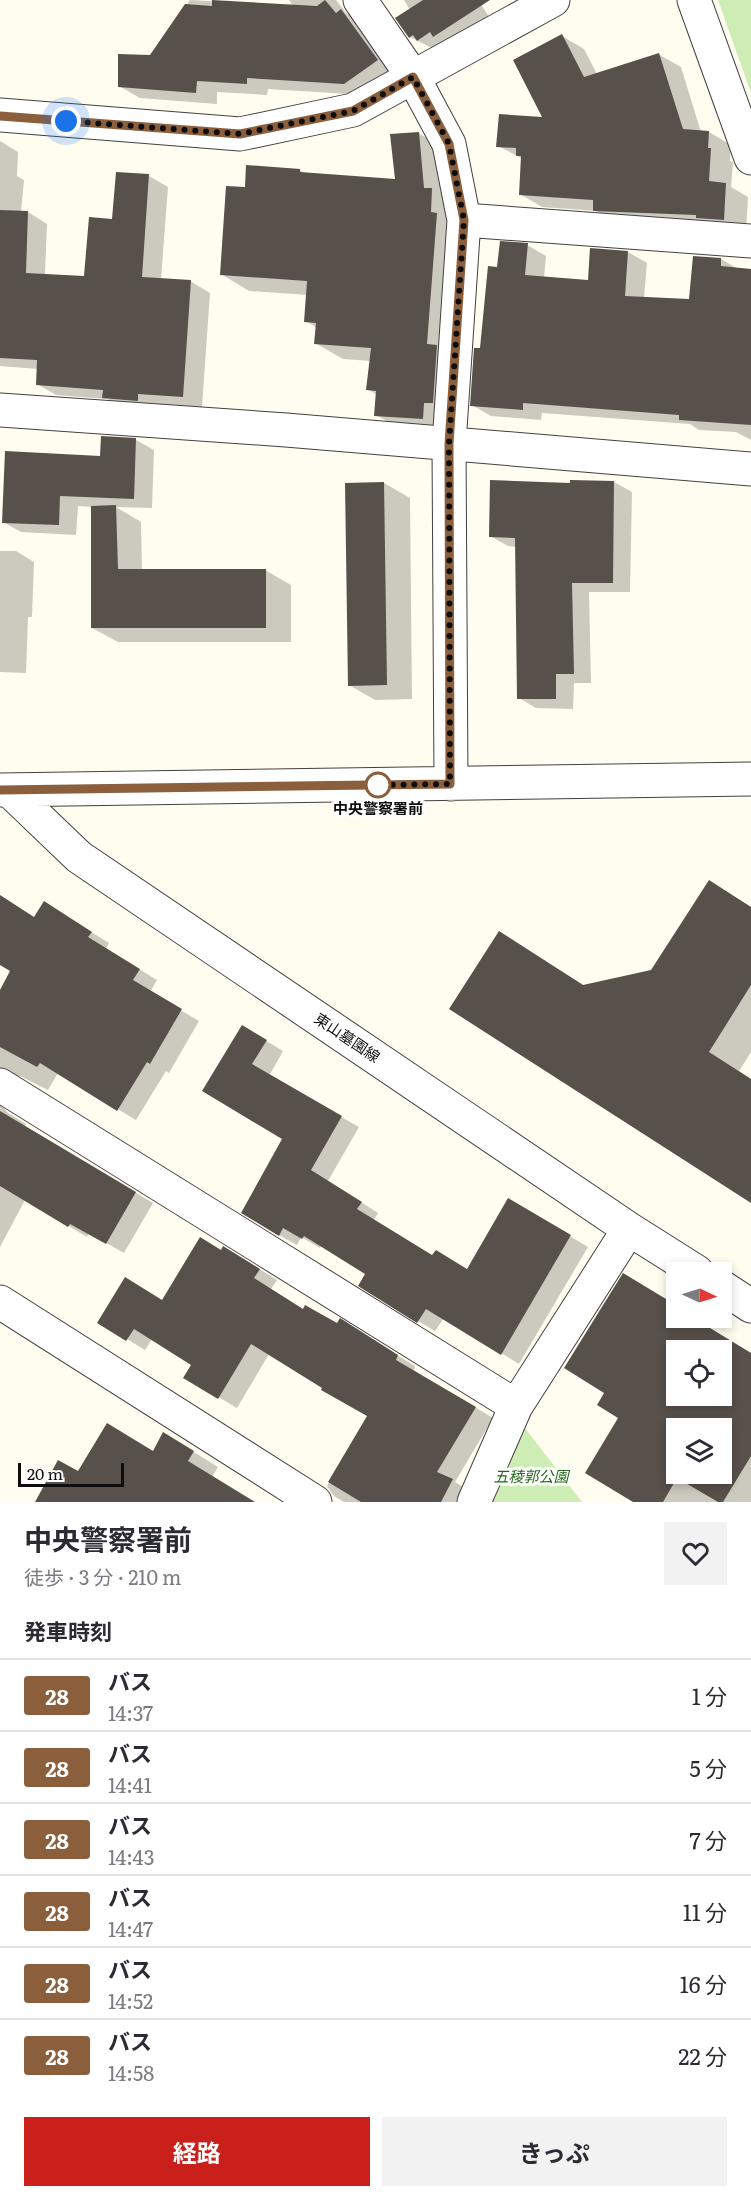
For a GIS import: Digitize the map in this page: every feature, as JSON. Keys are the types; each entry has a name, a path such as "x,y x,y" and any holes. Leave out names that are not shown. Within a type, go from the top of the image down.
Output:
{"street":[{"path":"360,0 413,77 449,144 464,220 449,444 450,784"},
{"path":"0,116 240,134 353,111 553,0"},
{"path":"694,0 751,158"},
{"path":"464,220 751,241"},
{"path":"0,410 274,429 751,470"},
{"path":"4,790 751,779"},
{"name":"東山墓園線","path":"4,790 79,857 681,1262"},
{"path":"0,1085 516,1406"},
{"path":"474,1502 516,1406 629,1229"},
{"path":"732,1294 751,1306"},
{"path":"0,1302 315,1502"}],"green space":[{"path":"718,0 751,0 751,93"},
{"name":"五稜郭公園","path":"525,1428 582,1502 491,1502"}],"building":[{"path":"212,0 317,6 325,0 336,13 341,9 378,60 344,84 247,78 247,84 197,81 196,93 118,87 118,54 150,55 185,4 212,6"},
{"path":"423,0 490,0 433,37 430,32 417,41 413,35 409,38 395,18"},
{"path":"562,34 584,77 659,53 683,129 709,131 708,148 711,148 709,181 726,183 724,220 696,218 696,215 593,211 593,200 519,195 521,156 516,156 516,148 496,147 499,114 542,117 513,60"},
{"path":"419,132 424,188 432,188 431,212 437,213 427,344 437,345 433,403 424,403 423,419 374,416 376,391 366,390 371,348 314,344 316,323 304,322 307,281 220,275 226,186 245,187 246,165 300,169 300,172 395,179 390,134"},
{"path":"116,172 149,174 142,277 191,280 183,397 138,394 138,401 102,398 103,390 36,385 37,360 0,358 0,210 28,211 26,273 84,276 89,217 112,219"},
{"path":"500,241 528,243 525,275 588,280 590,248 628,251 625,296 689,299 693,256 721,258 721,266 751,269 751,425 679,420 679,415 523,403 523,410 470,406 474,348 480,348 488,266 497,267"},
{"path":"101,436 136,438 134,499 60,496 59,525 2,523 5,451 100,456"},
{"path":"490,480 570,483 570,480 614,481 613,583 572,583 574,674 556,674 556,699 517,699 515,538 489,537"},
{"path":"384,482 387,685 348,686 345,483"},
{"path":"116,505 118,569 266,569 266,628 91,628 91,506"},
{"path":"709,880 751,907 751,985 709,1052 751,1079 751,1203 449,1009 499,931 583,985 651,970"},
{"path":"0,895 34,917 44,901 92,932 88,937 140,969 133,980 182,1009 150,1064 147,1062 117,1111 40,1063 37,1067 0,1047 0,990 10,971 0,965"},
{"path":"242,1025 267,1040 252,1064 342,1116 311,1170 362,1202 357,1209 432,1255 436,1250 467,1269 508,1198 571,1235 501,1355 426,1309 417,1323 358,1286 365,1274 304,1236 302,1239 283,1228 279,1236 241,1213 282,1139 202,1091"},
{"path":"0,1111 136,1192 106,1244 70,1224 68,1227 0,1186"},
{"path":"200,1237 221,1250 223,1246 260,1269 254,1278 303,1309 305,1305 337,1323 340,1318 398,1355 396,1360 476,1407 437,1472 453,1479 441,1502 361,1502 328,1482 367,1416 321,1390 322,1388 251,1344 218,1399 183,1378 191,1365 134,1329 126,1341 97,1323 125,1277 162,1300"},
{"path":"623,1273 666,1299 666,1328 710,1328 730,1340 666,1340 666,1406 732,1406 732,1341 751,1353 751,1456 723,1502 718,1502 687,1484 732,1484 732,1418 666,1418 666,1484 674,1484 663,1502 633,1502 585,1473 618,1418 597,1405 604,1393 564,1368"},
{"path":"107,1423 153,1451 163,1432 194,1451 188,1461 255,1502 35,1502 58,1460 78,1471"}],"bus line":[{"name":"28","path":"0,116 240,134 353,111 413,77 449,144 464,220 449,444 450,784 0,790"}],"place":[{"name":"中央警察署前","path":"378,785"}],"route":[{"path":"66,121 240,134 353,111 413,77 449,144 464,220 449,444 450,784 378,785"}]}
